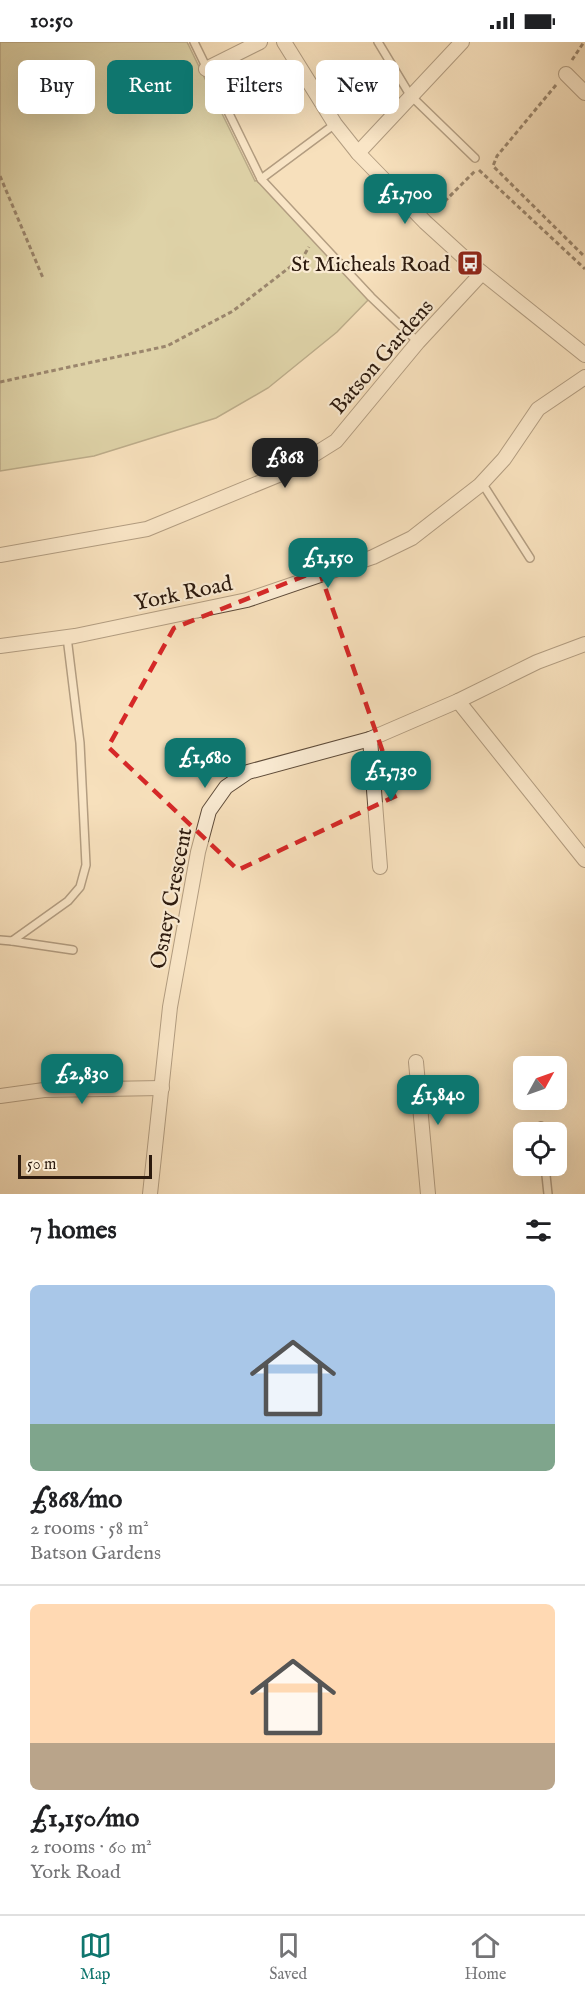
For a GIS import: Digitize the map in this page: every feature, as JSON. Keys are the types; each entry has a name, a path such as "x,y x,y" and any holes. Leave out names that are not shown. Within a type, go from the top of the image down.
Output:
{"street":[{"path":"224,60 260,42"},
{"path":"284,42 335,124 358,153 424,222 482,273 585,355"},
{"path":"358,153 462,42"},
{"path":"566,74 585,93"},
{"name":"Batson Gardens","path":"0,555 147,529 288,471 336,441 418,342 482,273"},
{"name":"York Road","path":"0,646 67,637 247,600 373,557 412,538 482,483 504,459 538,409 585,376"},
{"name":"Osney Crescent","path":"150,1194 170,1007 198,852 209,811 226,787 248,772 370,739 459,701 537,662 585,644"},
{"path":"459,701 585,860"},
{"path":"370,739 380,867"},
{"path":"416,1062 428,1194"},
{"path":"0,1096 44,1090 162,1088"}],"lane":[{"path":"194,42 205,67"},
{"path":"378,42 410,95 475,158"},
{"path":"228,114 261,179 371,297 418,342"},
{"path":"261,179 335,124"},
{"path":"482,483 530,558"},
{"path":"12,942 68,901 80,887 86,865 80,743 67,637"},
{"path":"0,940 74,950"},
{"path":"546,1176 548,1194"}],"path":[{"path":"584,42 566,74 504,148 493,166 585,257"},
{"path":"424,222 478,168 585,268"},
{"path":"0,176 43,278"},
{"path":"0,382 167,346 233,311 303,257 310,245"}],"highlighted area":[{"path":"319,570 398,795 238,870 108,747 174,628"}],"green space":[{"path":"0,42 187,42 205,79 205,114 222,114 255,181 261,179 371,297 337,332 268,388 216,418 94,456 0,471"}],"place":[{"name":"St Micheals Road","path":"470,263"}]}
